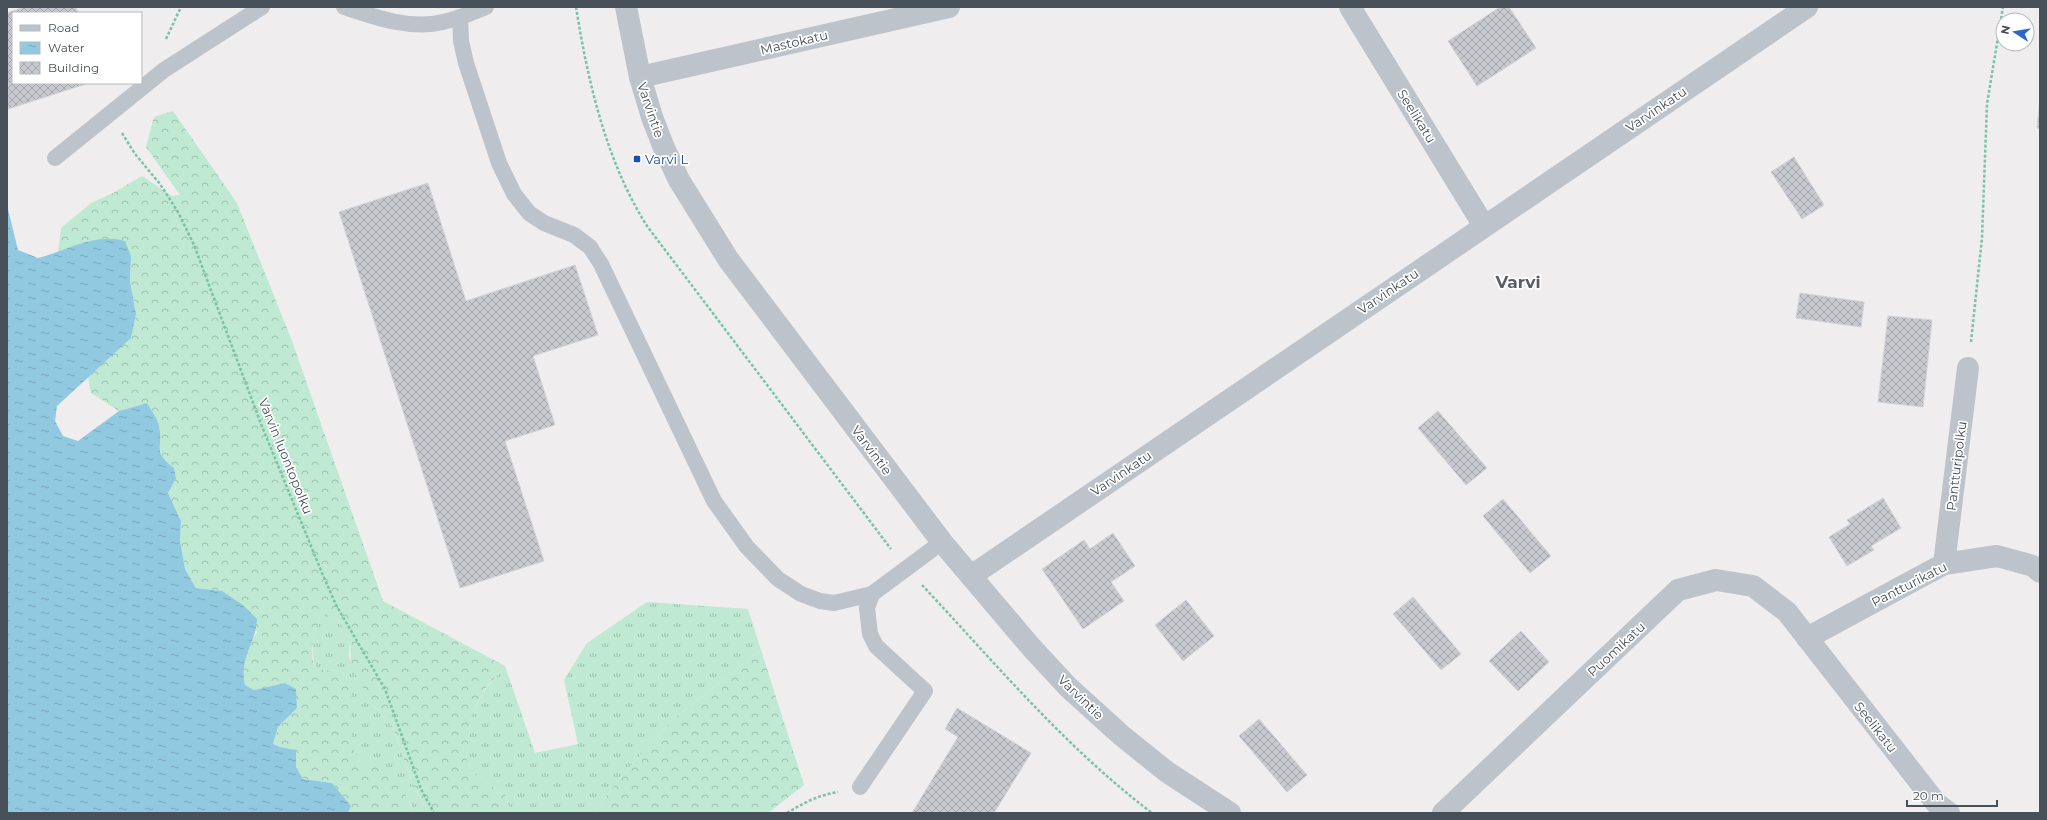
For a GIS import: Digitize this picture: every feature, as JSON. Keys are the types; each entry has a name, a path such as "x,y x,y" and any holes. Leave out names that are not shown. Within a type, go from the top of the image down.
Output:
{"street":[{"name":"Varvintie","path":"626,7 640,77 652,117 664,148 679,180 703,222 728,259 942,542 1031,647 1073,692 1121,735 1167,772 1230,813"},
{"name":"Mastokatu","path":"640,77 949,7"},
{"name":"Seelikatu","path":"1350,7 1484,226"},
{"name":"Varvinkatu","path":"971,576 1807,7"},
{"name":"Pantturipolku","path":"1944,564 1968,368"},
{"name":"Pantturikatu","path":"1807,638 1944,564 1997,556 2032,566 2040,572"},
{"name":"Puomikatu","path":"1443,813 1678,590 1716,580 1753,586 1787,612 1807,638"},
{"name":"Seelikatu","path":"1807,638 1937,810"}],"lane":[{"path":"55,158 164,70 262,7"},
{"path":"344,7 378,18 406,23 442,23 486,7"},
{"path":"460,17 461,41 466,63 499,163 514,194 529,212 544,223 574,235 590,247 602,264 714,501 747,547 778,579 801,594 834,604 872,594 942,542"},
{"path":"860,788 925,692 876,646 870,634 867,608 872,594"}],"path":[{"path":"576,7 583,51 606,137 619,175 632,203 651,232 905,568 1035,707 1090,762 1152,813"},
{"path":"1968,368 1982,238 1987,104 2003,7"},
{"name":"Varvin luontopolku","path":"115,110 119,127 125,140 160,184 178,212 194,245 261,424 325,579 336,605 385,689 421,789 434,813"},
{"path":"787,813 801,804 826,794 860,788"}],"green space":[{"path":"173,111 237,203 292,341 383,601 505,666 483,691 472,715 466,758 475,775 505,795 511,813 428,813 411,780 393,727 374,706 351,667 350,637 337,619 323,615 318,623 313,644 312,656 315,666 323,670 338,671 346,676 351,696 352,740 357,757 361,761 379,765 390,772 405,793 413,813 348,813 351,806 332,783 303,779 296,767 296,750 273,744 278,727 297,708 285,683 254,690 245,685 244,664 250,645 257,632 222,591 196,588 185,569 180,540 181,521 168,493 176,477 174,468 160,453 160,434 156,417 147,403 119,411 91,393 88,377 131,338 136,314 130,281 131,256 58,253 61,228 91,203 113,193 142,176 172,196 180,195 146,147 154,117"},
{"path":"647,602 748,609 761,650 672,720 621,777 593,813 511,813 505,795 475,775 466,758 472,715 483,692 505,666 535,753 578,744 564,680 587,643"},
{"path":"323,615 337,619 350,637 349,658 374,706 393,727 411,780 428,813 413,813 411,804 380,765 364,763 357,758 353,751 349,686 346,677 341,672 318,669 313,658 314,633"},
{"path":"761,650 804,785 768,813 593,813 621,777 672,720"}],"water":[{"path":"7,205 18,250 38,258 92,241 114,239 125,241 131,256 130,281 136,314 131,338 57,406 55,421 63,436 78,441 119,411 147,403 158,423 160,434 160,453 174,468 176,478 168,493 181,521 180,540 185,569 196,588 222,591 243,605 257,619 254,636 244,666 245,685 254,690 285,683 296,689 297,708 278,727 273,744 296,750 296,767 303,779 332,783 351,806 348,813 7,813"}],"building":[{"path":"24,7 76,7 78,12 12,12 12,84 86,84 8,109 7,13"},
{"path":"1500,7 1509,7 1536,48 1477,86 1448,41"},
{"path":"2040,99 2040,129 2037,128"},
{"path":"1794,157 1824,205 1802,219 1771,172"},
{"path":"428,183 466,301 575,265 598,335 533,356 555,425 505,441 544,561 460,588 339,212"},
{"path":"1800,293 1864,302 1861,327 1796,318"},
{"path":"1888,316 1932,320 1923,407 1878,402"},
{"path":"1438,411 1487,468 1466,485 1418,428"},
{"path":"1883,498 1901,528 1871,546 1874,550 1847,566 1829,537 1850,524 1847,520"},
{"path":"1503,499 1551,556 1530,573 1483,516"},
{"path":"1113,533 1135,566 1111,582 1124,601 1083,629 1042,569 1084,540 1090,549"},
{"path":"1413,597 1461,654 1441,670 1393,614"},
{"path":"1186,600 1214,636 1183,661 1155,625"},
{"path":"1521,631 1549,662 1518,691 1489,661"},
{"path":"957,708 1031,753 994,813 912,813 958,737 945,729"},
{"path":"1259,719 1307,775 1287,792 1239,736"}],"place":[{"name":"Varvi L","path":"637,159"}],"district":[{"name":"Varvi","path":"1518,282"}]}
